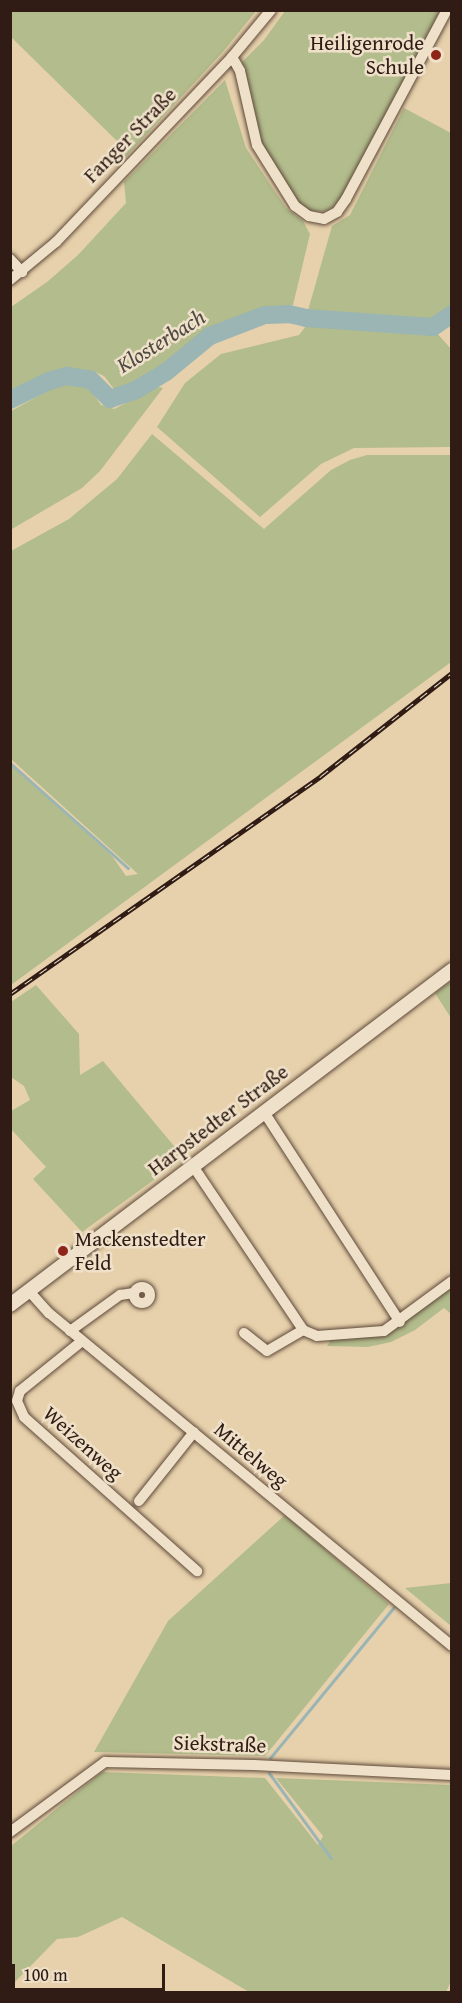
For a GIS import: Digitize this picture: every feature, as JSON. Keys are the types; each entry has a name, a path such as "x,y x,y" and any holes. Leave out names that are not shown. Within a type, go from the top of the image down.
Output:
{"street":[{"name":"Fanger Straße","path":"10,280 56,242 232,57 271,10"},
{"path":"232,57 240,71 256,146 295,206 309,216 324,219 337,212 346,199 447,10"},
{"path":"10,259 22,272"},
{"name":"Harpstedter Straße","path":"10,1305 452,970"},
{"path":"264,1112 400,1322"},
{"path":"194,1166 303,1330 317,1336 384,1330 400,1322 452,1281"},
{"name":"Mittelweg","path":"29,1291 70,1331 452,1646"},
{"path":"70,1331 120,1295 134,1293"},
{"path":"244,1333 267,1351 303,1330"},
{"name":"Weizenweg","path":"82,1341 25,1384 14,1401 24,1417 197,1571"},
{"path":"139,1501 194,1432"},
{"name":"Siekstraße","path":"10,1832 105,1762 242,1764 452,1774"}],"green space":[{"path":"10,11 256,11 222,53 121,162 119,143 11,37"},
{"path":"285,11 440,11 339,202 327,211 309,212 300,205 260,142 241,63 264,40"},
{"path":"225,80 246,148 286,208 303,221 310,234 293,305 256,313 204,335 152,373 121,387 114,389 104,376 93,371 59,371 48,374 31,386 11,394 11,307 47,282 78,255 126,203 124,182"},
{"path":"404,108 451,133 451,311 433,325 307,314 332,226 350,215"},
{"path":"309,322 435,331 451,349 451,447 354,448 321,464 260,517 157,427 185,383 221,354 299,335"},
{"path":"71,384 88,386 101,405 114,409 158,387 163,388 100,471 82,488 12,529 11,411 53,388"},
{"path":"152,434 264,529 331,470 350,460 367,455 451,455 451,662 11,985 11,765 112,856 126,876 138,874 11,759 11,551 69,519 117,479"},
{"path":"451,981 451,1018 435,993"},
{"path":"36,985 79,1034 80,1075 103,1061 184,1158 82,1232 33,1179 46,1167 11,1129 11,1111 30,1100 24,1086 11,1077 11,1002"},
{"path":"451,1283 451,1314 444,1308 415,1330 391,1342 368,1347 327,1346 332,1338 384,1333"},
{"path":"285,1515 389,1604 265,1756 94,1752 168,1621"},
{"path":"451,1583 451,1626 405,1588"},
{"path":"102,1772 265,1778 318,1845 323,1836 276,1778 451,1785 452,1979 446,1992 249,1992 122,1917 78,1937 57,1939 11,1986 11,1846"}],"waterway":[{"name":"Klosterbach","path":"10,400 49,381 67,376 91,380 110,399 136,390 166,372 210,336 265,315 289,314 306,318 433,327 452,314"},
{"path":"10,763 128,868"},
{"path":"270,1758 394,1607"},
{"path":"269,1773 331,1858"}],"railway":[{"path":"10,994 321,776 452,673"}],"place":[{"name":"Heiligenrode Schule","path":"436,55"},
{"name":"Mackenstedter Feld","path":"63,1251"}]}
